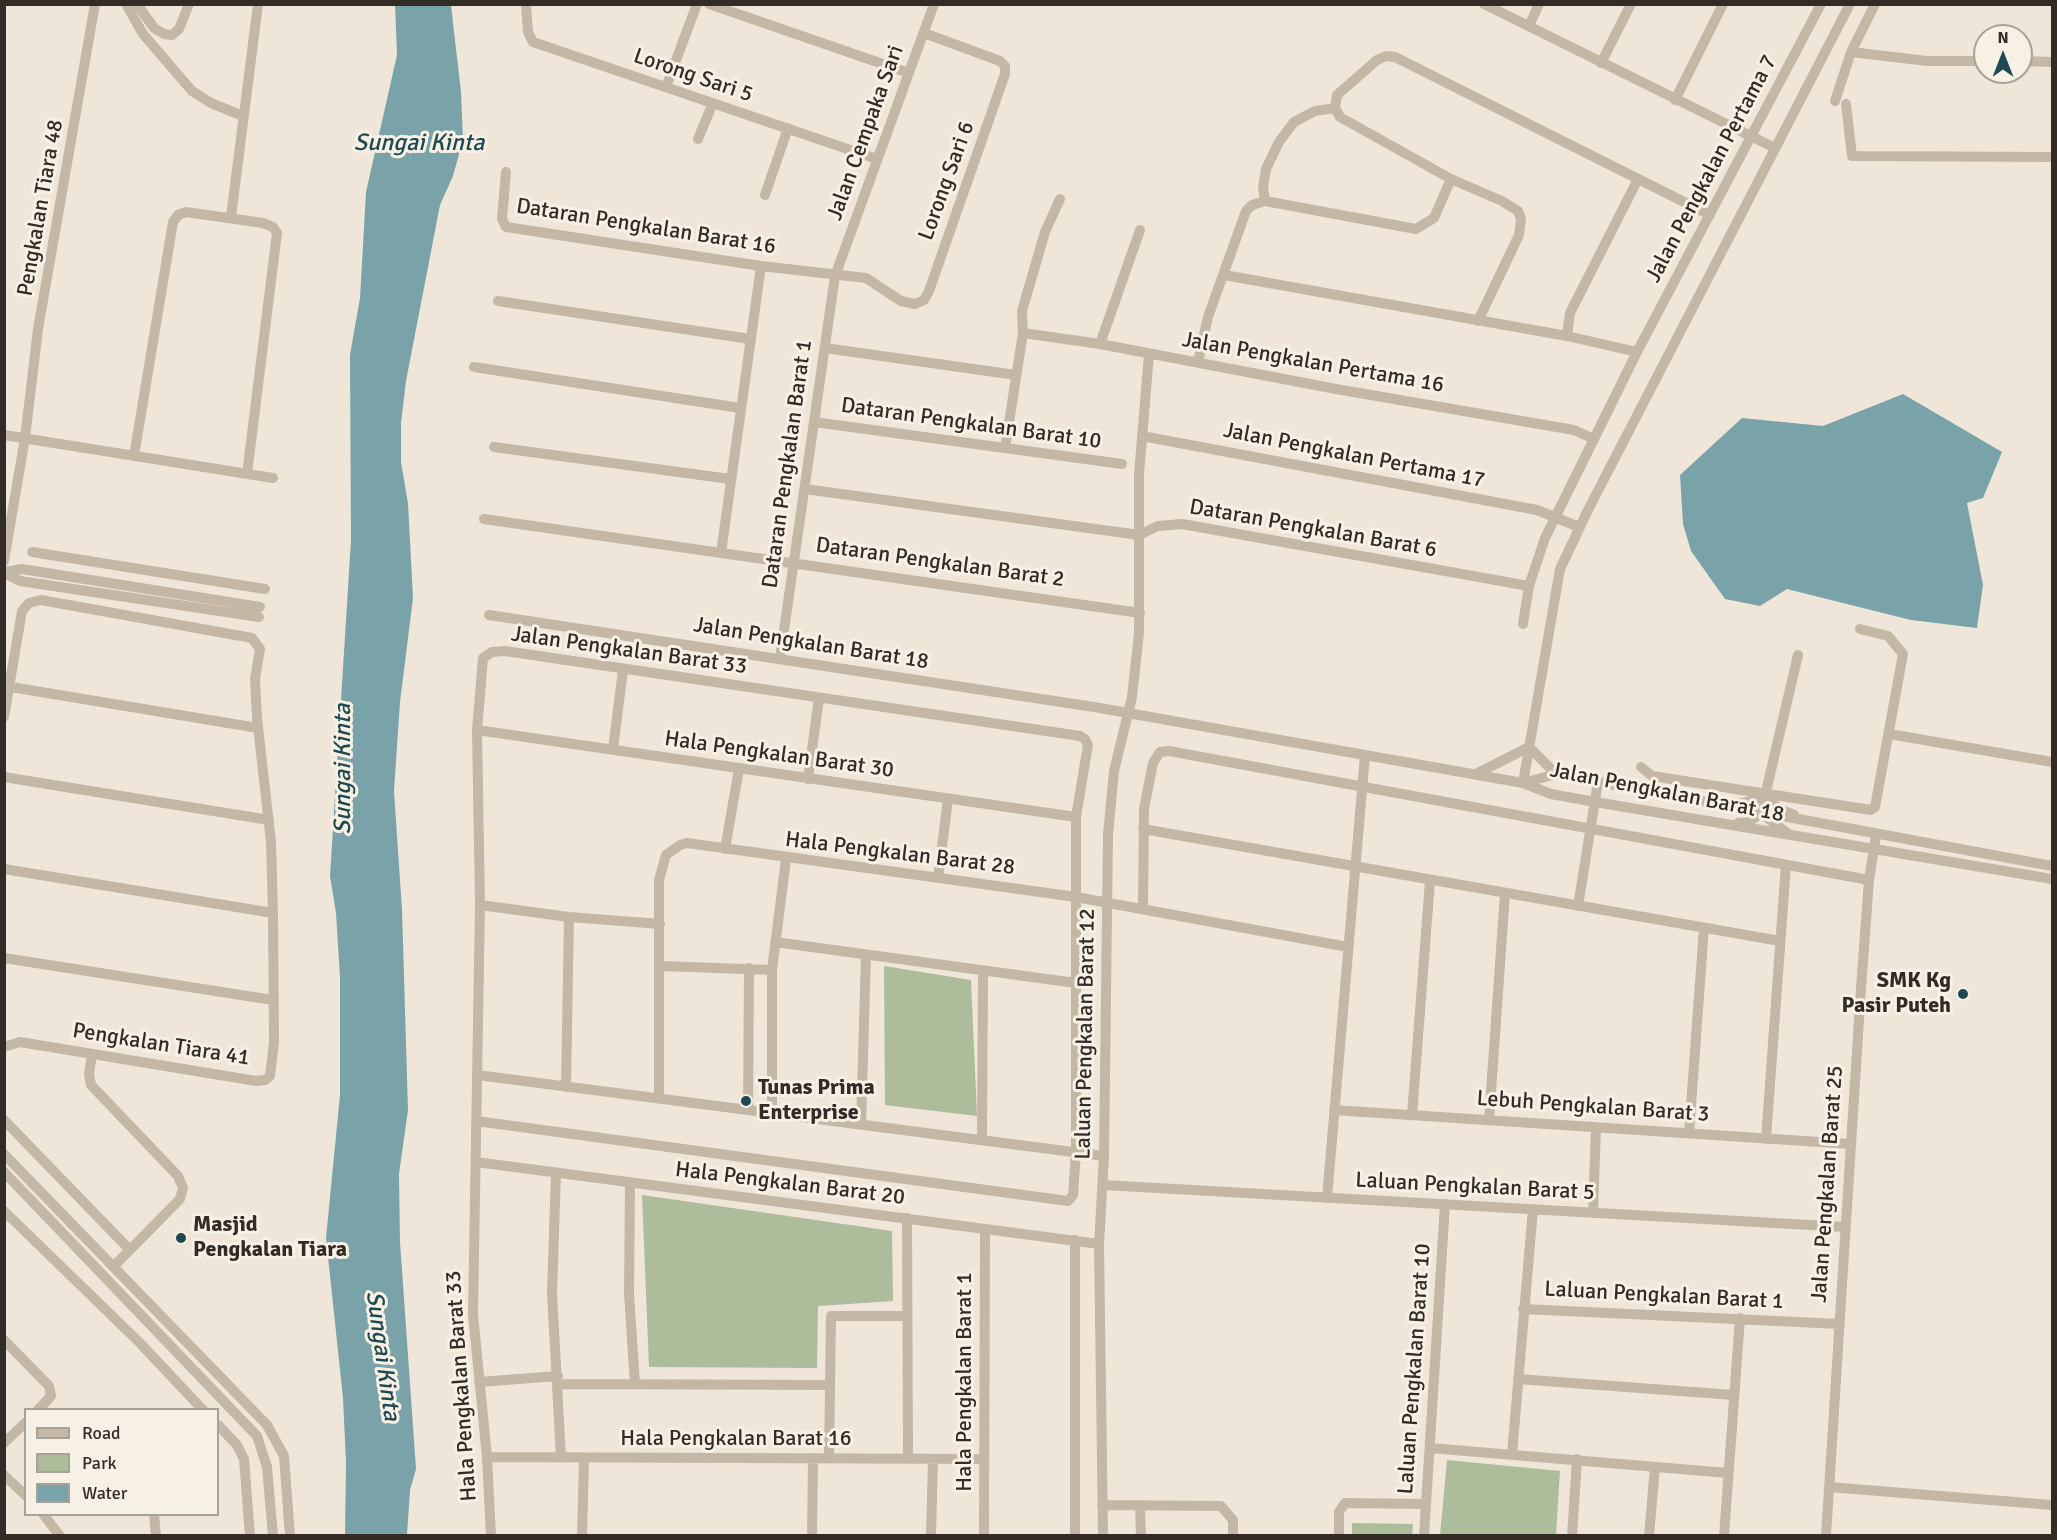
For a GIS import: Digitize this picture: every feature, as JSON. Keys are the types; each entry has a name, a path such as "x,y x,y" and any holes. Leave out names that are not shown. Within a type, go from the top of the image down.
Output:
{"street":[{"name":"Pengkalan Tiara 48","path":"4,561 25,438 38,329 95,4"},
{"path":"126,4 143,33 192,91 211,103 243,116"},
{"path":"137,4 154,28 164,34 172,34 179,29 189,4"},
{"path":"231,218 258,4"},
{"name":"Lorong Sari 5","path":"526,4 528,32 534,42 877,159"},
{"path":"666,87 697,4"},
{"name":"Jalan Cempaka Sari","path":"835,276 934,4"},
{"path":"1484,4 1775,148"},
{"path":"1529,26 1539,4"},
{"path":"1601,63 1630,4"},
{"path":"1675,100 1723,4"},
{"name":"Jalan Pengkalan Pertama 7","path":"1523,624 1529,586 1543,544 1637,352 1821,4"},
{"path":"1523,783 1560,569 1579,528 1850,4"},
{"path":"1875,4 1851,52 1840,102 1852,156 2052,157"},
{"path":"715,6 909,73"},
{"name":"Lorong Sari 6","path":"835,276 866,278 901,301 915,304 924,300 929,291 1005,74 1005,66 1000,61 924,33"},
{"path":"1851,52 1927,61 1973,61"},
{"path":"1478,321 1519,235 1521,219 1518,211 1502,201 1451,179 1346,123 1335,108 1337,95 1377,60 1386,56 1395,57 1710,215"},
{"path":"2033,61 2052,62"},
{"path":"698,139 713,103"},
{"path":"1264,201 1263,187 1266,169 1279,141 1294,122 1315,111 1335,108"},
{"path":"765,195 788,128"},
{"name":"Dataran Pengkalan Barat 16","path":"506,172 502,219 506,227 835,276"},
{"path":"1198,362 1208,317 1246,211 1252,205 1264,201 1416,229 1434,219 1451,179"},
{"path":"1567,336 1570,313 1638,179"},
{"path":"1005,448 1023,333 1022,311 1046,232 1060,199"},
{"path":"134,456 173,222 178,214 186,212 263,223 273,227 277,233 247,474"},
{"path":"1100,344 1140,230"},
{"path":"721,553 761,266"},
{"path":"1224,275 1567,336 1637,352"},
{"name":"Dataran Pengkalan Barat 1","path":"780,658 835,276"},
{"path":"498,301 750,339"},
{"name":"Jalan Pengkalan Pertama 16","path":"1023,333 1100,344 1336,389 1574,430 1594,439"},
{"path":"825,348 1016,375"},
{"name":"Laluan Pengkalan Barat 12","path":"1103,1536 1100,1244 1104,1185 1108,835 1114,771 1132,697 1140,613 1139,535 1142,436 1149,354"},
{"path":"474,367 740,408"},
{"name":"Dataran Pengkalan Barat 10","path":"814,422 1122,464"},
{"path":"4,435 273,478"},
{"name":"Jalan Pengkalan Pertama 17","path":"1142,436 1537,510 1579,528"},
{"path":"494,447 730,479"},
{"name":"Dataran Pengkalan Barat 6","path":"805,489 1139,535 1158,526 1182,524 1529,586"},
{"name":"Dataran Pengkalan Barat 2","path":"484,519 1140,613"},
{"path":"32,552 264,589"},
{"path":"4,572 22,569 150,595 259,612"},
{"path":"150,595 153,571"},
{"path":"4,717 11,687 22,611 29,603 41,600 252,638 260,649 255,679 258,728 269,820 273,914 273,1000 4,958"},
{"name":"Jalan Pengkalan Barat 18","path":"489,615 1127,713 1523,783 1551,794 1594,802 1796,838 2052,879"},
{"path":"1641,767 1652,776 1871,810 1875,807 1903,654 1888,636 1860,628"},
{"name":"Jalan Pengkalan Barat 33","path":"476,1162 480,905 477,730 483,658 492,652 505,651 1080,736 1088,745 1076,817"},
{"path":"1719,824 1749,822 1761,813 1798,655"},
{"path":"613,749 623,670"},
{"path":"11,687 258,728"},
{"path":"808,779 819,698"},
{"name":"Hala Pengkalan Barat 30","path":"477,730 1076,817"},
{"path":"1889,734 2052,762"},
{"path":"1529,747 1556,774"},
{"path":"1475,775 1529,747"},
{"path":"1143,909 1144,809 1153,763 1160,752 1169,751 1869,880"},
{"path":"1327,1198 1365,755"},
{"path":"725,849 739,769"},
{"name":"Jalan Pengkalan Barat 18","path":"1523,783 1556,774 2052,866"},
{"path":"4,777 269,820"},
{"path":"1578,906 1598,782"},
{"path":"1711,804 1744,803 1765,794"},
{"path":"1765,794 1779,808 1813,823"},
{"path":"938,878 948,799"},
{"path":"1761,813 1796,838"},
{"path":"476,1121 1068,1201 1073,1194 1076,1152 1076,817"},
{"path":"1143,829 1780,941"},
{"name":"Jalan Pengkalan Barat 25","path":"1826,1536 1850,1144 1869,880 1876,835"},
{"name":"Hala Pengkalan Barat 28","path":"660,924 659,880 662,866 666,855 673,847 687,843 786,859 1076,897 1348,947"},
{"path":"772,1113 772,970 786,859"},
{"path":"1766,1138 1786,865"},
{"path":"4,869 273,914"},
{"path":"1412,1115 1430,880"},
{"path":"1490,1120 1504,893"},
{"path":"480,905 569,917 660,924 659,1099"},
{"path":"566,1087 569,917"},
{"path":"1689,1133 1704,928"},
{"path":"776,942 1076,983"},
{"path":"861,1125 866,955"},
{"path":"661,966 772,970"},
{"path":"748,1110 749,968"},
{"path":"982,1140 983,972"},
{"name":"Pengkalan Tiara 41","path":"4,1047 20,1042 256,1081 265,1080 270,1076 274,1042 273,1000"},
{"path":"92,1054 88,1074 91,1085 182,1182 182,1194 113,1267"},
{"path":"477,1075 1104,1156"},
{"name":"Lebuh Pengkalan Barat 3","path":"1334,1110 1850,1144"},
{"path":"4,1120 129,1249"},
{"path":"1593,1213 1596,1127"},
{"path":"4,1154 267,1425 278,1441 284,1456 290,1536"},
{"name":"Hala Pengkalan Barat 20","path":"476,1162 1100,1244"},
{"name":"Hala Pengkalan Barat 33","path":"476,1162 472,1314 487,1457 491,1536"},
{"path":"4,1172 257,1436 267,1467 273,1536"},
{"path":"556,1173 552,1293 561,1458"},
{"path":"630,1182 629,1294 635,1384"},
{"name":"Laluan Pengkalan Barat 5","path":"1104,1185 1845,1227"},
{"name":"Laluan Pengkalan Barat 10","path":"1424,1536 1445,1204"},
{"path":"1512,1454 1533,1209"},
{"path":"4,1211 142,1346 201,1408"},
{"path":"907,1218 908,1458"},
{"name":"Hala Pengkalan Barat 1","path":"984,1536 985,1229"},
{"path":"1075,1240 1075,1536"},
{"name":"Laluan Pengkalan Barat 1","path":"1523,1309 1839,1323"},
{"path":"828,1458 831,1316 907,1316"},
{"path":"1724,1536 1740,1318"},
{"path":"142,1346 168,1324"},
{"path":"4,1340 49,1386 51,1396 40,1408"},
{"path":"1518,1379 1734,1395"},
{"path":"479,1382 558,1380 635,1384 830,1385"},
{"path":"4,1443 24,1424"},
{"path":"219,1426 237,1445 244,1459 250,1536"},
{"path":"1430,1448 1728,1473"},
{"name":"Hala Pengkalan Barat 16","path":"487,1457 984,1459"},
{"path":"582,1536 584,1458"},
{"path":"812,1536 813,1458"},
{"path":"931,1536 933,1459"},
{"path":"1572,1536 1577,1459"},
{"path":"1649,1536 1654,1467"},
{"path":"4,1475 24,1493"},
{"path":"1829,1488 2052,1505"},
{"path":"1339,1536 1339,1512 1345,1503 1426,1504"},
{"path":"1102,1505 1221,1506 1233,1520 1233,1536"},
{"path":"1140,1506 1141,1536"},
{"path":"44,1516 60,1536"},
{"path":"154,1516 156,1536"}],"green space":[{"path":"884,966 971,980 977,1116 885,1105"},
{"path":"642,1195 892,1231 893,1301 818,1306 817,1368 649,1367"},
{"path":"1447,1460 1560,1471 1556,1535 1440,1535"},
{"path":"1352,1523 1413,1524 1412,1535 1352,1535"}],"water":[{"name":"Sungai Kinta","path":"395,5 451,5 461,92 463,140 453,176 440,205 406,381 401,423 401,462 408,503 413,598 400,702 394,791 402,910 408,1110 399,1174 400,1242 416,1469 410,1490 407,1535 345,1536 346,1462 343,1398 326,1238 340,1095 340,977 336,913 330,876 351,540 350,355 360,298 366,192 397,55"},
{"path":"1903,394 2002,452 1983,498 1967,503 1983,585 1977,628 1911,620 1787,589 1760,606 1725,599 1691,551 1683,524 1680,475 1742,418 1823,426"}],"place":[{"name":"SMK Kg Pasir Puteh","path":"1963,994"},
{"name":"Tunas Prima Enterprise","path":"746,1101"},
{"name":"Masjid Pengkalan Tiara","path":"181,1238"}]}
